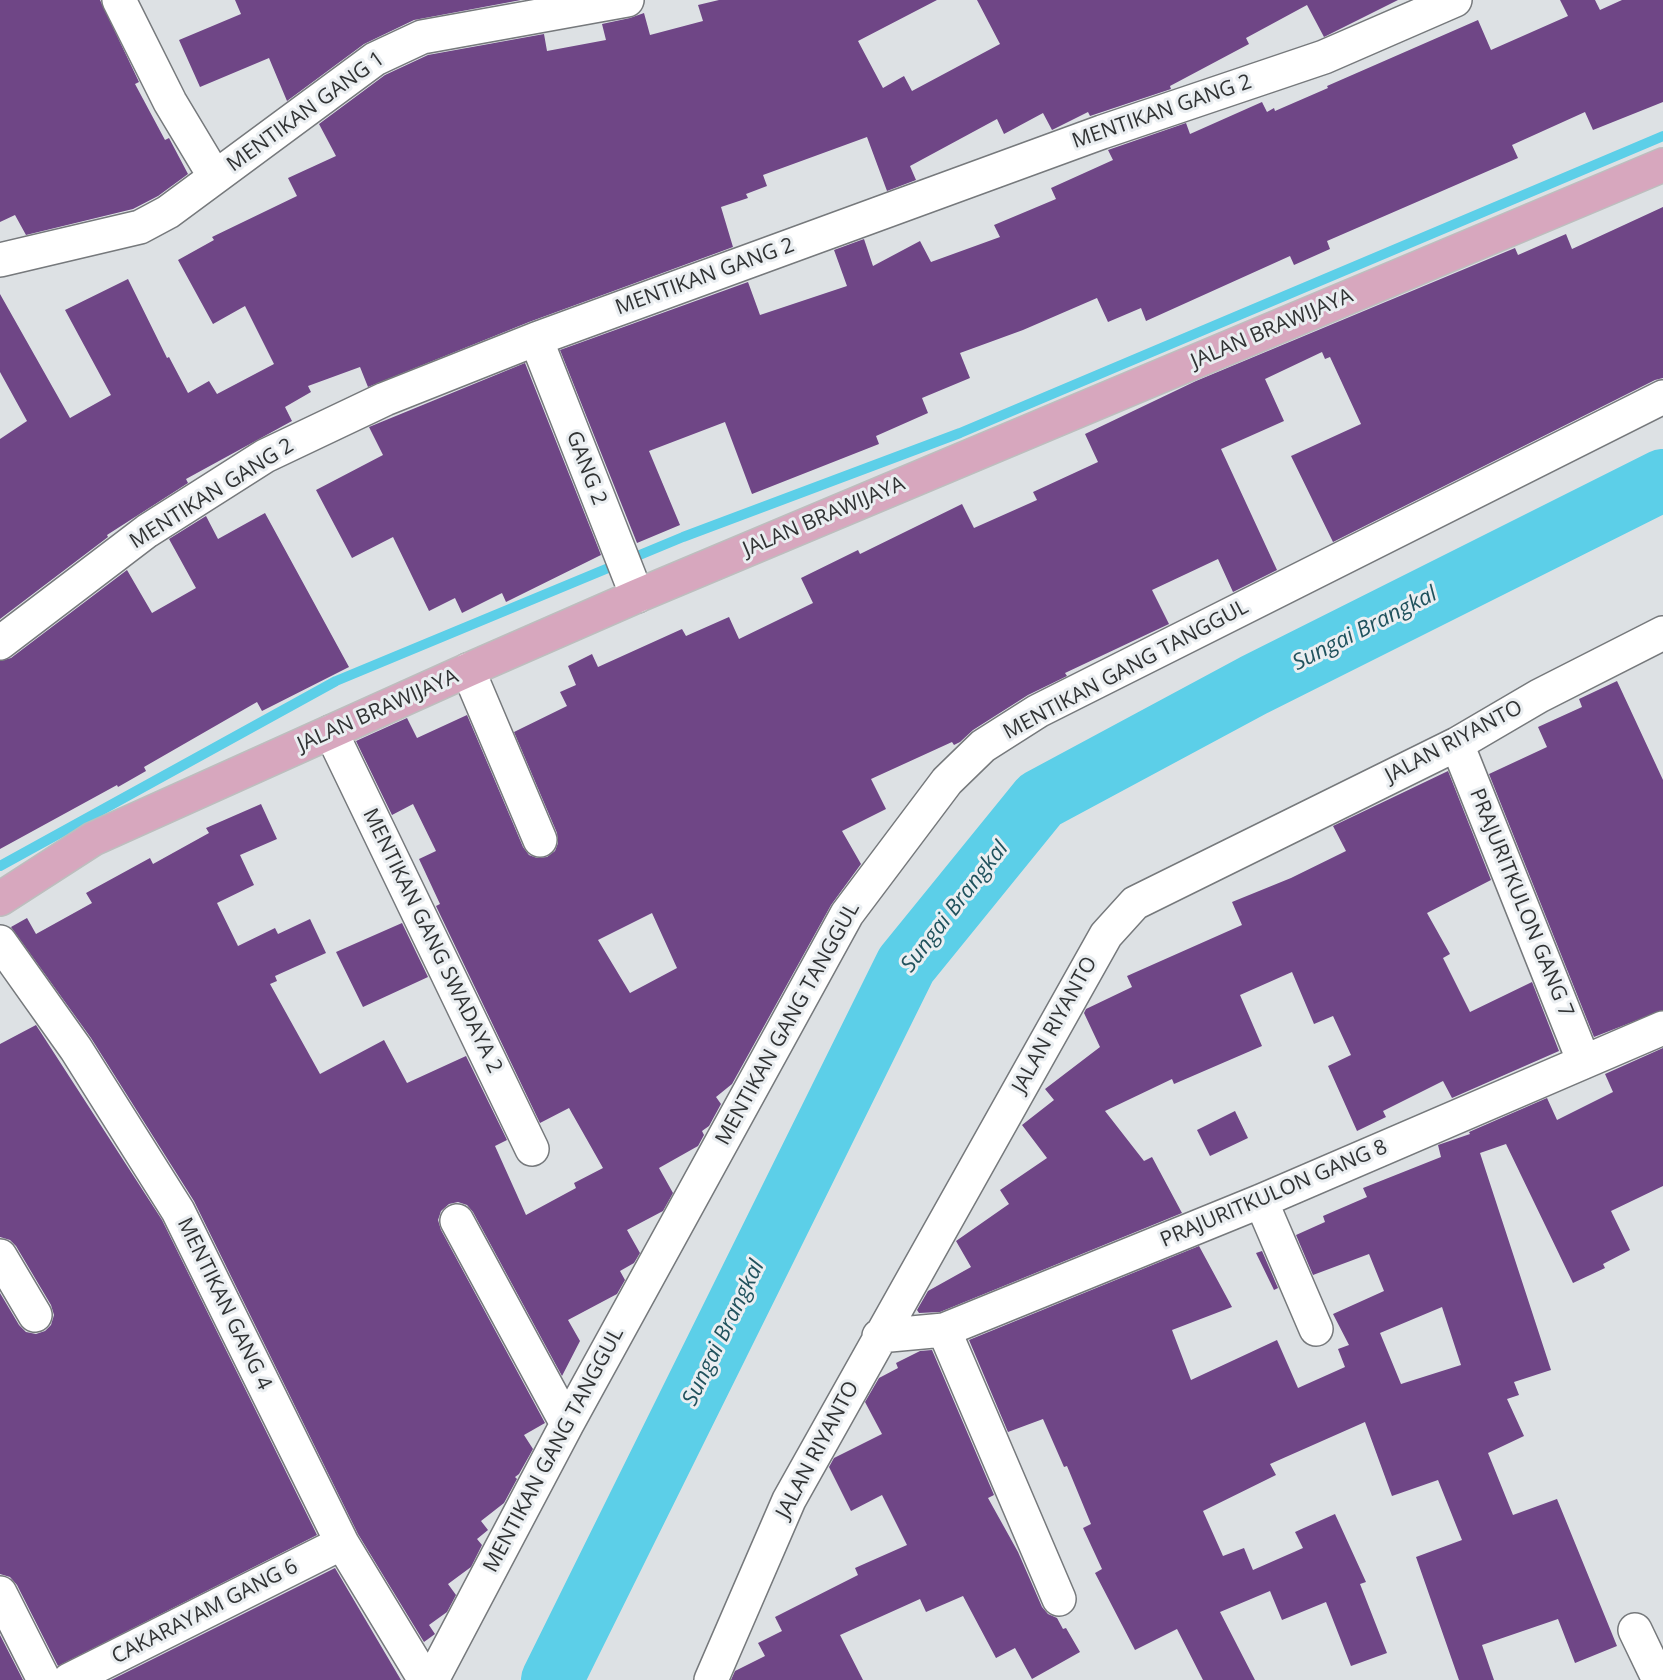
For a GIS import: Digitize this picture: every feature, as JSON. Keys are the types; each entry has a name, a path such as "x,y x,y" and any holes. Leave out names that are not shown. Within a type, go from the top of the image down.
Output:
{"main road":[{"name":"JALAN BRAWIJAYA","path":"0,899 93,839 468,670 632,584 1663,165"}],"street":[{"path":"119,0 170,102 215,177"},
{"name":"MENTIKAN GANG 1","path":"0,260 140,226 168,212 375,59 422,37 627,0"},
{"name":"MENTIKAN GANG 2","path":"0,643 147,531 265,456 385,399 536,339 1102,132 1324,57 1455,0"},
{"name":"GANG 2","path":"536,339 632,584"},
{"name":"MENTIKAN GANG TANGGUL","path":"432,1680 567,1424 847,914 947,781 983,746 1038,711 1663,397"},
{"name":"JALAN RIYANTO","path":"711,1680 789,1500 1106,934 1136,903 1457,744 1539,696 1663,633"},
{"path":"468,670 540,840"},
{"name":"MENTIKAN GANG SWADAYA 2","path":"331,732 532,1149"},
{"name":"PRAJURITKULON GANG 7","path":"1457,744 1584,1062"},
{"name":"MENTIKAN GANG 4","path":"0,942 76,1049 178,1211 342,1543 425,1680"},
{"name":"PRAJURITKULON GANG 8","path":"879,1336 944,1330 1261,1201 1663,1028"},
{"path":"1261,1201 1316,1329"},
{"path":"457,1221 567,1424"},
{"path":"0,1256 35,1315"},
{"path":"944,1330 1059,1599"},
{"name":"CAKARAYAM GANG 6","path":"69,1680 342,1543"},
{"path":"0,1593 44,1680"},
{"path":"1635,1630 1659,1680"}],"building":[{"path":"0,0 100,0 139,82 135,84 165,140 169,138 188,174 158,196 133,209 26,235 15,215 0,222"},
{"path":"235,0 521,0 414,20 364,44 287,101 269,58 200,87 179,40 241,14"},
{"path":"719,0 937,0 858,41 883,88 904,76 912,91 1000,44 977,0 1398,0 1324,37 1307,5 1246,38 1249,44 1170,86 1171,89 1090,116 1088,112 1052,130 1043,113 1004,134 997,119 910,166 916,180 887,191 867,137 763,175 767,186 746,194 748,198 721,207 733,247 529,322 368,387 360,367 308,386 311,392 285,407 292,421 186,479 188,483 107,535 108,537 0,619 0,439 27,421 0,372 0,294 70,418 111,395 65,310 128,279 167,358 169,357 188,393 209,381 217,394 274,364 245,306 213,324 178,260 214,240 212,237 297,196 288,178 336,156 319,124 385,75 428,55 544,34 547,51 606,40 602,24 644,13 650,35 703,21 698,5"},
{"path":"1560,0 1595,0 1600,10 1622,0 1663,0 1663,102 1593,130 1585,112 1512,145 1518,158 1327,241 1330,249 1294,265 1290,256 1146,321 1141,308 1108,322 1097,298 1023,330 960,353 970,378 922,398 928,413 876,436 879,444 752,494 725,422 649,451 680,525 637,543 560,350 748,282 760,315 847,286 834,250 864,239 873,266 920,241 931,262 1000,237 994,225 1056,199 1051,188 1113,160 1108,150 1186,123 1190,134 1262,102 1267,112 1274,108 1275,111 1478,20 1491,50 1568,16"},
{"path":"1663,207 1663,378 1333,542 1291,456 1361,424 1330,357 1325,359 1322,352 1265,379 1284,421 1221,449 1277,570 1233,592 1218,559 1152,590 1169,624 1065,673 1067,676 1028,695 973,730 960,742 954,745 952,742 871,779 886,809 842,831 861,864 831,905 732,1084 716,1097 721,1104 709,1126 702,1131 704,1135 698,1146 659,1168 673,1193 663,1211 627,1230 640,1253 634,1263 620,1271 625,1280 617,1294 568,1320 580,1341 562,1376 473,1212 467,1205 458,1202 449,1204 441,1211 438,1220 441,1230 545,1423 524,1435 533,1449 515,1477 517,1479 504,1503 481,1521 488,1530 477,1539 482,1545 471,1567 448,1584 456,1595 447,1612 429,1625 435,1634 424,1642 358,1534 194,1201 91,1038 11,927 27,918 36,934 92,903 86,893 150,858 153,864 209,833 206,828 261,804 277,839 240,855 254,885 217,903 238,946 275,928 278,934 310,919 326,953 275,976 277,981 270,984 320,1074 384,1040 407,1083 466,1056 507,1140 495,1146 526,1215 576,1188 574,1183 603,1168 569,1108 540,1123 436,906 440,904 419,859 436,851 413,804 392,815 356,741 407,718 417,738 467,715 523,847 529,855 537,858 547,857 555,851 558,843 557,833 514,732 567,706 560,692 576,685 568,666 592,654 598,667 682,629 686,636 729,617 739,639 813,603 801,578 858,550 860,554 962,504 974,528 1037,500 1033,492 1098,462 1085,434 1196,381 1515,248 1518,255 1566,234 1572,249","holes":["652,913 677,968 630,993 598,940"]},
{"path":"525,363 601,555 506,602 502,593 462,613 455,598 429,611 393,537 352,558 316,490 383,455 369,427"},
{"path":"265,513 349,667 262,711 257,702 144,767 146,771 0,849 0,661 11,658 127,570 152,613 196,588 169,539 206,516 218,539"},
{"path":"1617,681 1663,780 1663,1010 1594,1037 1489,774 1547,747 1538,727 1582,707 1579,699"},
{"path":"1448,771 1491,880 1427,913 1450,954 1443,958 1470,1012 1532,982 1559,1051 1452,1098 1443,1081 1383,1111 1386,1117 1357,1131 1328,1066 1351,1055 1333,1016 1314,1024 1292,972 1240,995 1262,1046 1174,1084 1172,1079 1105,1111 1144,1161 1152,1157 1182,1213 940,1312 919,1313 917,1310 928,1291 971,1267 956,1241 1009,1204 1000,1190 1047,1158 1022,1125 1054,1100 1045,1089 1100,1047 1084,1013 1086,1009 1132,987 1127,976 1242,925 1232,902 1291,878 1346,851 1333,826"},
{"path":"402,923 428,977 363,1007 336,952"},
{"path":"36,1025 162,1220 317,1535 58,1666 17,1585 10,1577 0,1574 0,1293 19,1325 26,1332 36,1334 45,1331 51,1325 54,1315 51,1305 16,1246 10,1240 0,1237 0,1044"},
{"path":"1663,1048 1663,1186 1611,1211 1630,1250 1603,1264 1605,1268 1573,1283 1506,1144 1480,1153 1551,1370 1514,1382 1519,1395 1507,1399 1524,1436 1488,1453 1513,1515 1557,1499 1617,1646 1575,1663 1558,1619 1482,1645 1494,1680 1459,1680 1416,1557 1462,1540 1438,1480 1392,1496 1365,1422 1270,1464 1276,1475 1203,1511 1223,1556 1244,1548 1253,1570 1303,1548 1295,1532 1335,1514 1366,1582 1360,1584 1387,1653 1351,1666 1326,1602 1282,1620 1270,1591 1220,1612 1255,1680 1203,1680 1177,1629 1135,1650 1095,1573 1102,1569 1083,1528 1091,1524 1067,1466 1064,1467 1043,1419 1008,1432 969,1340 1199,1246 1232,1307 1172,1330 1191,1380 1277,1340 1298,1388 1345,1367 1338,1349 1349,1345 1333,1314 1384,1291 1369,1254 1313,1275 1296,1235 1325,1222 1323,1216 1367,1197 1363,1188 1441,1157 1438,1145 1470,1134 1469,1132 1547,1098 1557,1120 1613,1092 1605,1074","holes":["1442,1307 1461,1365 1401,1384 1380,1333"]},
{"path":"1235,1111 1248,1138 1210,1156 1197,1130"},
{"path":"1262,1251 1278,1288 1274,1290 1256,1253"},
{"path":"932,1350 994,1495 988,1498 1018,1552 1042,1607 1048,1614 1057,1618 1063,1629 1066,1628 1080,1652 1032,1679 1015,1648 996,1658 963,1596 926,1612 920,1599 840,1635 863,1680 731,1680 735,1671 765,1656 758,1643 782,1631 775,1617 858,1575 855,1568 907,1545 882,1495 851,1511 829,1467 834,1458 882,1434 865,1402 879,1378 898,1368 896,1363 920,1351"},
{"path":"335,1568 401,1680 111,1680"},
{"path":"0,1635 23,1680 0,1680"}],"waterway":[{"path":"0,866 336,681 683,537 960,433 1663,136"},
{"name":"Sungai Brangkal","path":"552,1680 906,965 1040,800 1254,685 1663,480"}]}
